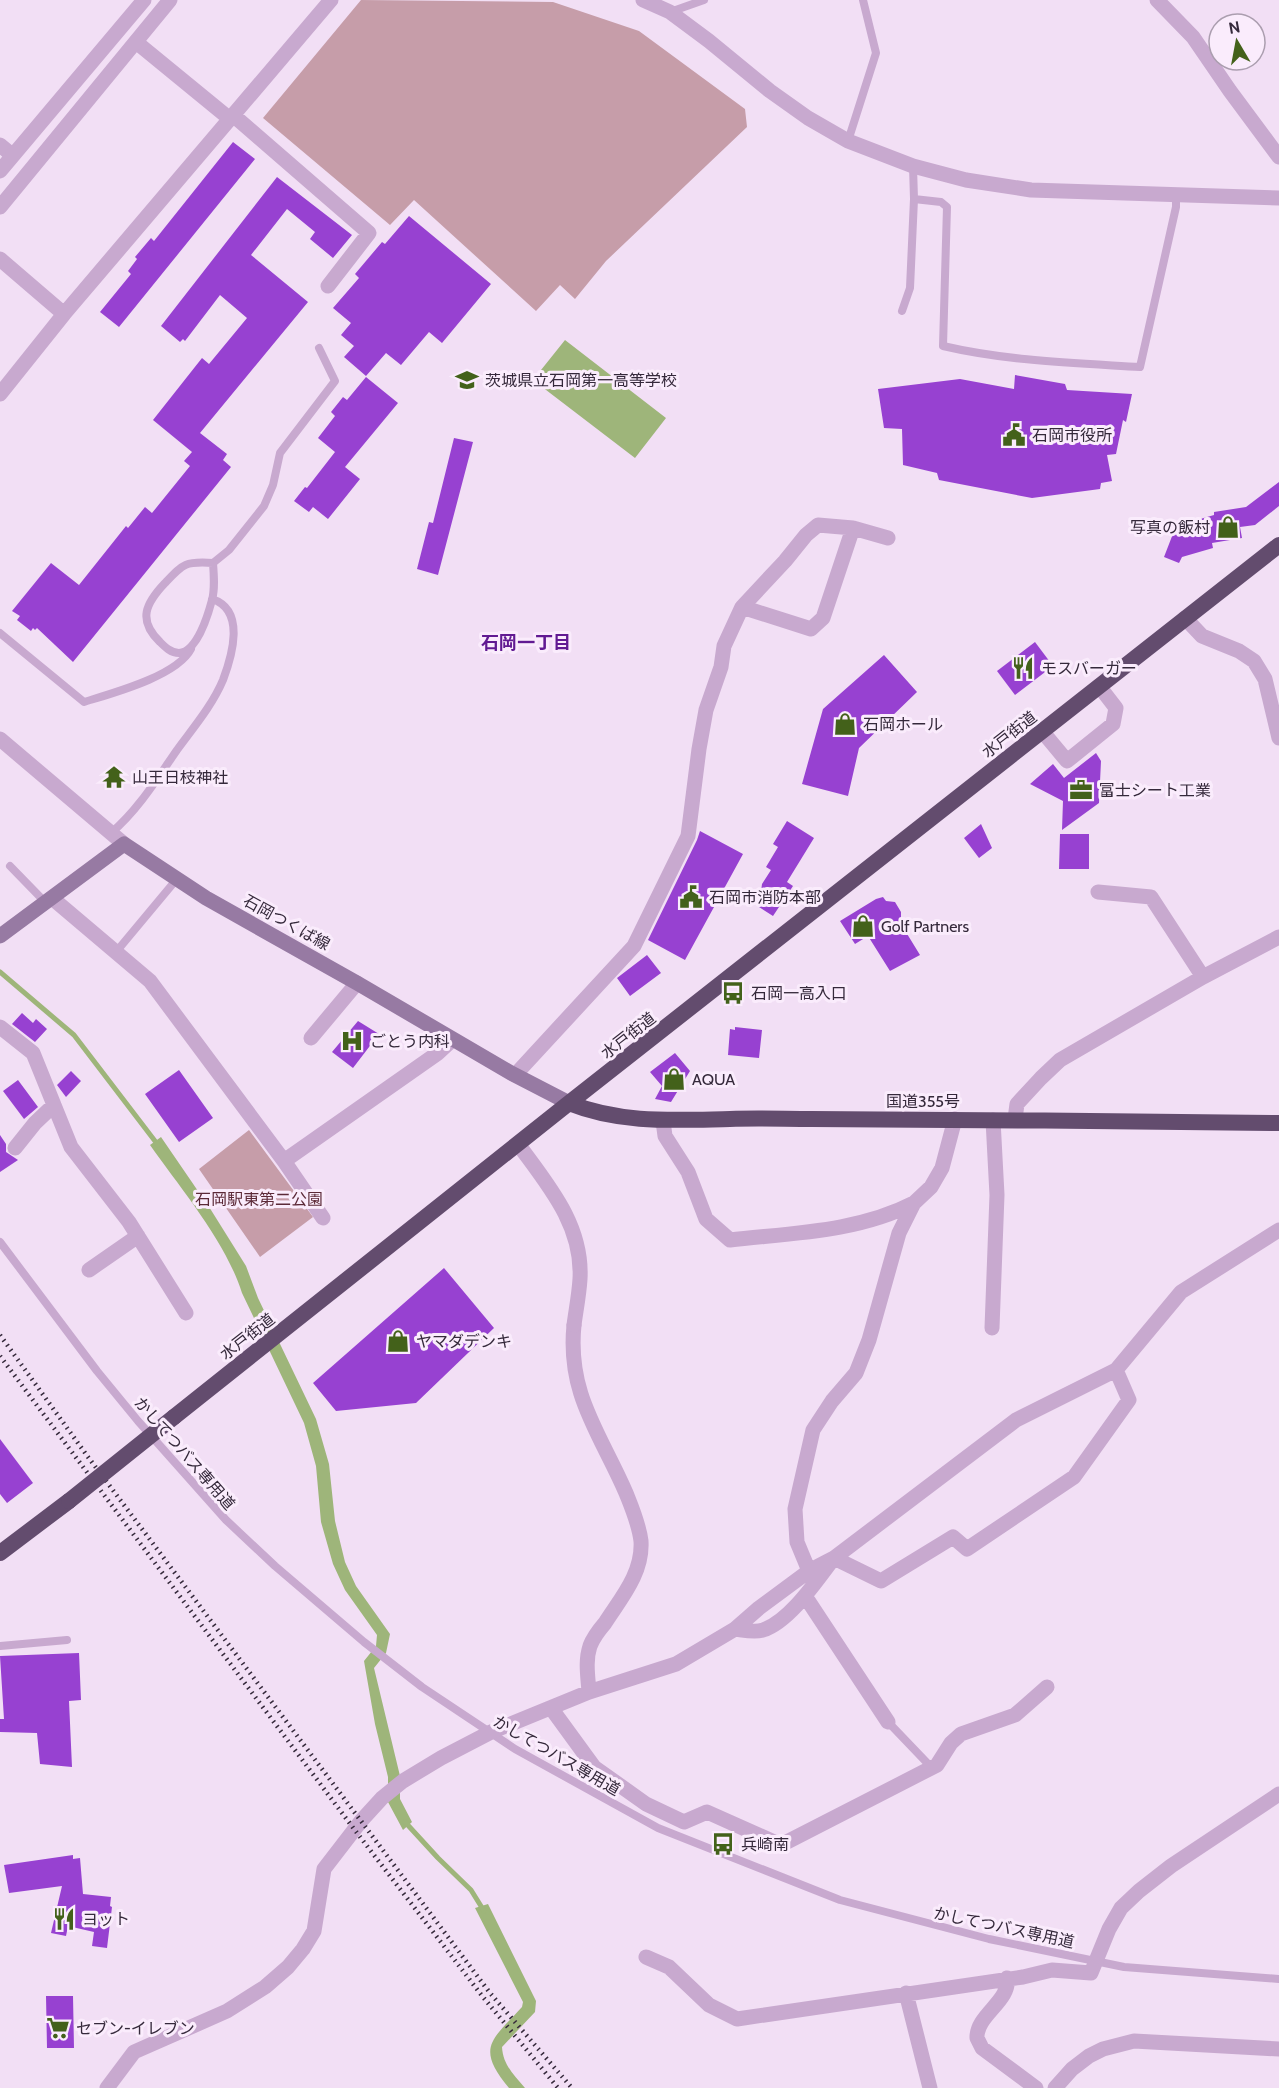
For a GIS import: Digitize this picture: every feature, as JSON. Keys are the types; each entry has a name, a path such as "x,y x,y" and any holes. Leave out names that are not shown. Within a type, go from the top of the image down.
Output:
{"highway":[{"name":"水戸街道","path":"0,1554 1279,545"},
{"name":"国道355号","path":"569,1104 610,1116 663,1120 1015,1119 1279,1123"}],"main road":[{"name":"石岡つくば線","path":"124,844 176,880 452,1040 569,1104"},
{"path":"0,936 124,844"}],"street":[{"path":"0,171 144,0"},
{"path":"0,207 170,0"},
{"path":"0,394 64,314 331,0"},
{"path":"643,0 670,12 808,118 848,141 913,166 966,180 1031,189 1279,198"},
{"path":"1157,0 1194,37 1230,91 1279,157"},
{"path":"136,42 231,117 369,233 328,286"},
{"path":"0,145 12,155"},
{"path":"0,259 64,314"},
{"path":"515,1075 634,946 688,836 706,710 721,667 724,646 742,607 806,535 818,525 853,528 888,537"},
{"path":"742,607 811,629 823,618 853,528"},
{"path":"1185,618 1202,636 1239,651 1254,661 1265,679 1276,716 1279,738"},
{"path":"1042,731 1067,761 1113,724 1116,708 1099,686"},
{"path":"0,739 124,844"},
{"path":"1098,892 1151,897 1203,976"},
{"path":"49,901 150,981 284,1161 323,1218"},
{"path":"1015,1119 1017,1104 1060,1060 1203,976 1279,937"},
{"path":"311,1038 357,983"},
{"path":"0,1027 33,1053 71,1147 138,1236 186,1313"},
{"path":"284,1161 438,1053 452,1040"},
{"path":"15,1148 35,1123 54,1105"},
{"path":"663,1120 665,1136 688,1172 706,1219 730,1240 847,1227 914,1203 931,1188 942,1168 955,1119"},
{"path":"992,1328 997,1194 993,1120"},
{"path":"518,1144 558,1198 570,1220 580,1277 572,1348 574,1366 581,1395 594,1429 633,1510 641,1540 639,1564 633,1579 591,1645 588,1660 589,1692"},
{"path":"809,1571 797,1542 795,1509 810,1440 813,1430 832,1401 856,1372 869,1340 899,1233 914,1203"},
{"path":"106,2088 134,2052 227,2011 265,1987 288,1967 314,1931 324,1869 360,1821 382,1798 403,1781 491,1732 589,1692 676,1664 735,1629 759,1608 809,1571 834,1558 1016,1419 1116,1370 1181,1292 1279,1230"},
{"path":"89,1270 138,1236"},
{"path":"834,1558 881,1581 953,1537 967,1549 1074,1477 1129,1400 1116,1370"},
{"path":"735,1629 760,1631 773,1625 805,1596 834,1558"},
{"path":"805,1596 888,1722"},
{"path":"551,1708 594,1767 646,1804 684,1822 707,1812 781,1845 932,1768 937,1765 951,1743 961,1734 1015,1715 1047,1687"},
{"path":"646,1957 669,1967 709,2005 737,2019 1052,1970 1092,1973 1109,1929 1121,1908 1171,1866 1279,1794"},
{"path":"1007,1978 1007,1989 979,2028 977,2038 982,2048 1036,2088"},
{"path":"906,1993 930,2088"},
{"path":"1055,2088 1072,2069 1089,2056 1103,2049 1134,2041 1279,2049"}],"lane":[{"path":"670,12 704,0"},
{"path":"848,141 876,53 863,0"},
{"path":"902,311 910,288 914,199 913,166"},
{"path":"914,199 941,202 947,207 943,346 968,352 1065,363 1140,368 1176,207 1176,193"},
{"path":"191,649 180,653 167,649 159,642 151,634 145,618 147,606 154,594 181,566 196,562 213,564 229,550 264,506 273,485 280,453 335,381 320,348"},
{"path":"0,633 84,702 126,688 176,666 186,657 198,638 212,600 213,564"},
{"path":"111,833 134,811 210,705 223,680 235,634 234,623 219,602 212,600"},
{"path":"10,866 49,901"},
{"path":"116,952 176,880"},
{"name":"かしてつバス専用道","path":"0,1242 111,1388 226,1520 275,1566 364,1642 422,1688 514,1749 658,1828 840,1900 989,1939 1124,1967 1279,1979"},
{"path":"0,1646 67,1640"},
{"path":"888,1722 932,1768"}],"green space":[{"path":"361,0 553,2 639,31 745,109 747,127 606,261 575,299 560,285 536,311 414,200 390,225 263,118"},
{"name":"石岡駅東第二公園","path":"249,1130 313,1217 260,1257 199,1169"}],"shaded area":[{"path":"565,340 666,418 635,458 533,380"},
{"path":"161,1137 246,1266 258,1298 316,1419 329,1464 335,1521 345,1562 356,1586 390,1634 386,1653 374,1668 400,1776 400,1799 412,1822 403,1830 388,1802 388,1777 375,1724 364,1661 376,1646 377,1635 345,1590 333,1564 321,1522 316,1466 304,1423 235,1274 214,1235 150,1145"},
{"path":"488,1904 536,2001 535,2012 502,2047 507,2064 525,2088 509,2088 492,2063 491,2044 522,2007 523,2002 475,1908"}],"building":[{"path":"233,142 255,159 119,327 100,312 131,274 128,271 137,259 135,257 151,238 154,241"},
{"path":"277,177 352,235 333,258 310,239 315,232 287,209 251,255 308,302 200,433 227,454 223,460 231,467 73,662 37,628 31,631 17,620 20,616 12,611 51,563 79,585 126,526 128,528 145,507 152,513 190,466 184,461 192,452 153,420 202,358 209,364 247,318 220,295 185,341 183,339 180,342 161,326"},
{"path":"409,216 491,284 442,343 429,332 401,365 386,353 366,376 344,357 354,346 341,335 351,323 333,308 359,278 355,274 382,242 385,244"},
{"name":"石岡市役所","path":"1015,375 1065,384 1067,390 1132,394 1126,422 1123,420 1116,454 1107,455 1112,481 1101,483 1100,489 1032,498 939,480 937,473 903,465 902,429 884,428 878,389 960,379 1014,389"},
{"path":"366,377 398,403 345,467 360,479 328,519 313,507 309,512 294,501 335,452 318,438 335,416 331,412 343,397 347,400"},
{"path":"454,438 473,442 438,575 417,569 429,522 433,523"},
{"path":"1279,482 1279,506 1255,525 1240,527 1242,538 1212,543 1213,548 1182,557 1179,563 1164,557 1176,526 1214,515 1214,512 1246,507"},
{"path":"1035,642 1053,666 1015,695 997,671"},
{"path":"884,655 917,692 859,748 848,796 802,784 823,709"},
{"path":"1096,753 1101,761 1099,803 1062,830 1063,801 1030,784 1053,764 1064,778"},
{"path":"787,821 814,838 787,882 793,886 773,916 759,907 762,884 771,870 766,867 778,847 773,844"},
{"path":"981,824 992,848 979,858 964,838"},
{"path":"700,831 743,854 685,960 648,940"},
{"path":"1060,834 1089,834 1089,869 1059,869"},
{"path":"883,897 886,901 895,902 901,912 901,924 920,955 890,971 868,936 855,944 840,921"},
{"path":"647,955 661,973 630,996 617,978"},
{"path":"22,1013 33,1023 36,1019 47,1029 35,1042 12,1024"},
{"path":"358,1021 379,1034 353,1068 332,1052"},
{"path":"735,1027 762,1030 759,1058 728,1055 730,1029 735,1030"},
{"path":"675,1053 690,1071 671,1102 655,1099 662,1086 650,1072"},
{"path":"179,1070 213,1118 179,1142 145,1094"},
{"path":"71,1071 81,1081 66,1097 57,1085"},
{"path":"18,1080 38,1107 24,1119 3,1091"},
{"path":"0,1135 6,1144 6,1152 18,1160 0,1172"},
{"path":"444,1268 494,1328 416,1403 336,1411 313,1383"},
{"path":"0,1439 33,1483 7,1503 0,1494"},
{"path":"79,1653 81,1700 69,1701 72,1767 40,1764 37,1733 0,1732 0,1719 4,1719 0,1656"},
{"path":"73,1855 73,1859 80,1858 83,1894 111,1897 107,1948 92,1946 94,1932 68,1926 66,1936 51,1933 62,1886 9,1893 4,1865"},
{"path":"46,1996 73,1996 74,2048 47,2048"}],"waterway":[{"path":"0,972 74,1035 158,1145"},
{"path":"405,1822 471,1890 484,1911"}],"railway":[{"path":"0,1335 88,1457 490,1993 572,2088"},
{"path":"0,1356 354,1829 483,1997 558,2088"}],"place":[{"name":"茨城県立石岡第一高等学校","path":"467,380"},
{"name":"石岡市役所","path":"1014,435"},
{"name":"写真の飯村","path":"1228,527"},
{"name":"モスバーガー","path":"1023,668"},
{"name":"石岡ホール","path":"845,724"},
{"name":"山王日枝神社","path":"114,777"},
{"name":"富士シート工業","path":"1081,790"},
{"name":"石岡市消防本部","path":"691,897"},
{"name":"Golf Partners","path":"863,926"},
{"name":"石岡一高入口","path":"733,993"},
{"name":"ごとう内科","path":"352,1041"},
{"name":"AQUA","path":"674,1079"},
{"name":"ヤマダデンキ","path":"398,1341"},
{"name":"兵崎南","path":"723,1844"},
{"name":"ヨット","path":"64,1919"},
{"name":"セブン-イレブン","path":"58,2028"}],"district":[{"name":"石岡一丁目","path":"526,643"}]}
